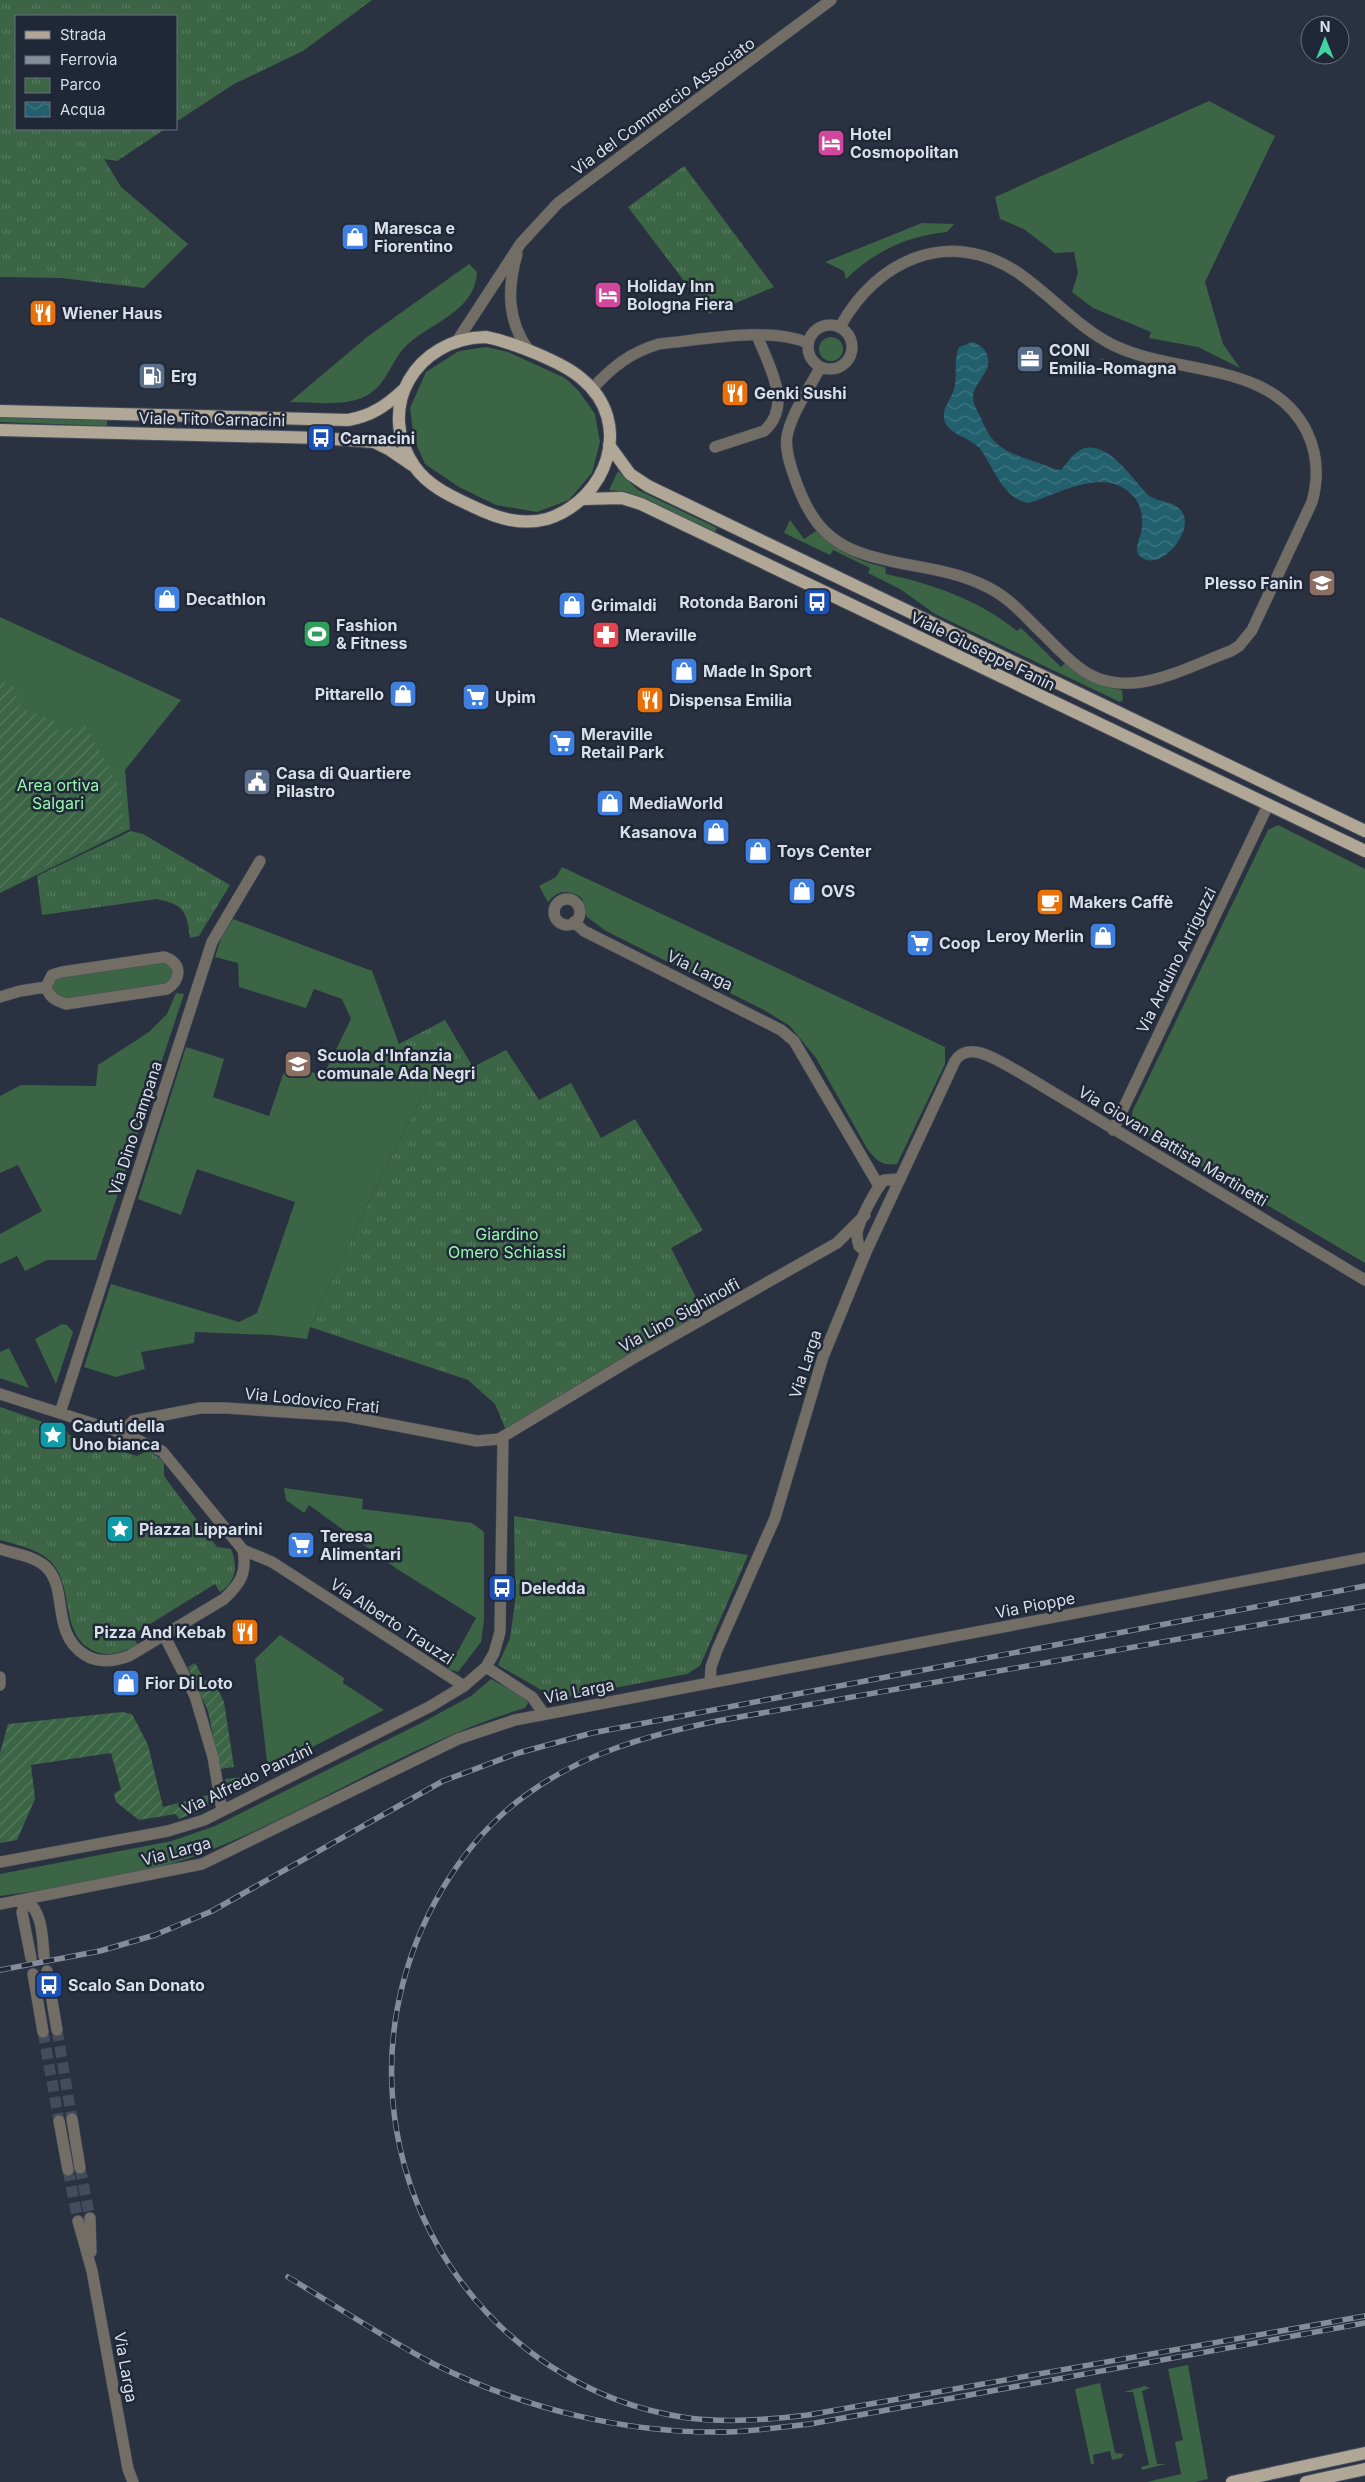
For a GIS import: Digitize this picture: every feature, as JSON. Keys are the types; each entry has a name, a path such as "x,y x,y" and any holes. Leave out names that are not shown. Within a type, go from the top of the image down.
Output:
{"main road":[{"path":"486,337 502,340 529,351 571,370 592,389 606,413 610,427 609,445 600,476 583,499 566,511 541,520 522,522 494,516 444,493 416,468 408,455 400,432 400,404 405,388 428,357 445,345 457,341 486,337"},
{"name":"Viale Tito Carnacini","path":"0,411 348,420 363,417 378,410 405,388"},
{"name":"Viale Tito Carnacini","path":"0,430 321,438 374,442 390,450 416,468"},
{"name":"Viale Giuseppe Fanin","path":"609,445 630,474 648,486 1365,831"},
{"name":"Viale Giuseppe Fanin","path":"583,499 615,498 634,501 1365,851"},
{"path":"1232,2482 1248,2481 1365,2453"},
{"path":"1309,2482 1365,2469"}],"street":[{"name":"Via del Commercio Associato","path":"457,341 520,243 558,204 831,0"},
{"path":"520,243 511,281 509,299 516,331 529,351"},
{"path":"820,368 792,419 787,438 787,449 802,502 811,516 836,541 864,555 956,574 983,585 1016,605 1082,670 1098,679 1115,685 1140,683 1231,651 1239,646 1252,630 1312,502 1317,479 1315,454 1306,429 1297,416 1276,395 1229,374 1160,362 1127,352 1098,337 1019,273 1003,264 970,254 934,254 916,257 894,266 874,280 860,295 840,327"},
{"path":"826,325 840,327 850,336 853,349 851,356 847,362 834,370 820,368 810,358 808,343 814,331 819,327 826,325"},
{"path":"592,389 624,359 640,349 659,344 757,335 786,336 808,343"},
{"path":"714,447 764,431 769,426 779,404 779,393 757,335"},
{"name":"Via Arduino Arriguzzi","path":"1113,1130 1268,805"},
{"name":"Via Dino Campana","path":"60,1413 212,942 260,861"},
{"name":"Via Larga","path":"574,922 584,931 781,1030 794,1041 879,1186"},
{"path":"164,957 172,960 177,967 178,976 175,984 167,989 66,1004 55,1000 46,987 52,976 62,972 164,957"},
{"path":"0,997 20,991 46,987"},
{"name":"Via Giovan Battista Martinetti","path":"961,1054 972,1051 988,1056 1019,1072 1365,1280"},
{"name":"Via Larga","path":"0,1904 202,1864 458,1739 497,1725 544,1714 710,1683 711,1667 717,1650 776,1518 823,1357 866,1252 899,1179 955,1061 961,1054"},
{"path":"866,1252 859,1246 857,1234 865,1215 879,1186 884,1180 899,1179"},
{"name":"Via Lino Sighinolfi","path":"503,1437 632,1359 837,1243 865,1215"},
{"name":"Via Alberto Trauzzi","path":"0,1394 122,1433 152,1445 169,1457 243,1550 272,1562 464,1686"},
{"name":"Via Lodovico Frati","path":"122,1433 133,1422 212,1408 345,1416 477,1441 503,1437"},
{"name":"Via Alfredo Panzini","path":"0,1862 168,1832 186,1827 222,1811 431,1706 464,1686 486,1667 499,1641 502,1616 503,1437"},
{"path":"0,1549 34,1560 46,1568 53,1579 69,1640 88,1657 102,1661 117,1660 130,1656 224,1598 236,1588 244,1576 246,1564 243,1550"},
{"name":"Via Pioppe","path":"710,1683 1365,1558"},
{"path":"164,1635 195,1696 213,1756 222,1811"},
{"path":"486,1667 532,1697 544,1714"},
{"path":"0,1677 0,1685"},
{"path":"31,1958 22,1912 27,1900 36,1908 40,1921 44,1956"},
{"path":"46,1971 56,2030"},
{"path":"33,1974 43,2032"},
{"path":"72,2119 80,2168"},
{"path":"59,2121 68,2170"},
{"name":"Via Larga","path":"90,2218 92,2271"},
{"name":"Via Larga","path":"78,2221 92,2271 128,2468 133,2482"},
{"name":"Via Larga","path":"127,2482 128,2468"}],"green space":[{"path":"0,0 372,0 303,51 234,84 178,121 178,15 15,15 15,130 164,130 117,161 104,159 121,187 188,244 144,288 62,278 0,277"},
{"path":"1209,101 1275,136 1205,282 1223,344 1240,368 1198,347 1149,338 1151,332 1093,308 1072,292 1078,273 1074,252 1055,253 1024,229 1000,219 995,197"},
{"path":"684,166 774,287 709,314 628,207"},
{"path":"922,223 954,224 947,232 905,241 880,253 868,260 846,279 844,271 825,262"},
{"path":"469,264 477,272 469,297 450,315 406,346 384,380 373,391 366,396 348,402 290,402 367,337"},
{"path":"826,337 836,337 843,344 843,354 836,361 826,361 819,354 819,344"},
{"path":"486,347 508,352 565,378 578,390 595,414 600,442 592,473 569,500 537,512 496,505 459,487 425,464 414,439 410,408 426,372 459,351"},
{"path":"1101,358 1132,371 1114,371 1106,366"},
{"path":"0,417 107,420 107,426 0,422"},
{"path":"618,471 638,490 717,528 715,532 627,492 609,490"},
{"path":"790,520 804,539 816,531 848,554 865,562 885,567 886,574 938,588 987,610 1017,631 1021,628 1061,667 1066,662 1092,681 1122,690 1123,700 1120,702 935,614 900,589 868,573 870,568 833,550 830,555 784,533"},
{"path":"0,617 181,700 125,770 130,829 0,893"},
{"name":"Area ortiva Salgari","path":"0,681 15,687 20,708 53,720 60,734 84,723 122,792 123,828 0,889"},
{"path":"1278,825 1365,869 1365,1263 1137,1128 1131,1120 1133,1110 1268,830"},
{"path":"131,831 143,834 230,885 199,936 190,938 185,915 179,907 157,899 42,915 37,876"},
{"path":"562,867 945,1047 945,1064 897,1164 880,1162 868,1150 816,1058 790,1026 764,1010 606,931 587,917 582,898 577,895 568,892 559,893 548,902 539,886 556,877"},
{"path":"233,919 372,971 399,1044 430,1081 367,1205 310,1327 307,1339 272,1335 195,1332 194,1343 141,1352 145,1369 116,1377 84,1367 111,1284 239,1322 257,1313 295,1202 197,1169 181,1215 138,1199 186,1047 224,1059 213,1097 269,1116 287,1063 323,1076 351,1019 342,999 314,989 306,1008 239,987 238,963 215,957 222,936"},
{"path":"163,961 171,963 174,974 164,986 65,1000 57,998 52,986 54,980 62,975"},
{"path":"176,993 184,994 96,1260 47,1260 25,1271 17,1256 0,1264 0,1234 42,1211 18,1165 0,1173 0,1096 21,1085 96,1086 98,1065 149,1032 167,1014"},
{"name":"Giardino Omero Schiassi","path":"445,1020 473,1067 506,1050 539,1100 571,1083 601,1138 635,1119 703,1230 671,1248 708,1321 506,1430 495,1404 468,1380 310,1327 367,1205 430,1081 399,1044"},
{"path":"62,1324 67,1325 73,1332 56,1384 35,1339"},
{"path":"9,1348 29,1388 0,1378 0,1352"},
{"name":"Piazza Lipparini","path":"0,1407 66,1430 69,1435 137,1456 149,1450 164,1462 164,1476 217,1547 231,1549 235,1567 229,1583 220,1592 215,1584 132,1635 138,1645 120,1652 108,1654 102,1654 90,1649 74,1631 63,1584 59,1573 52,1563 35,1551 0,1540"},
{"path":"284,1488 363,1499 362,1509 472,1523 484,1532 484,1620 481,1642 458,1672 448,1669 476,1618 397,1569 309,1505 304,1513 286,1500"},
{"path":"514,1516 748,1555 700,1666 687,1674 557,1699 498,1665 510,1638 515,1602"},
{"path":"280,1635 344,1678 343,1683 384,1710 268,1770 255,1659"},
{"path":"195,1663 205,1681 212,1677 224,1702 234,1767 220,1769 208,1711 188,1667"},
{"path":"491,1679 527,1699 528,1703 525,1708 444,1738 251,1833 187,1859 107,1879 0,1896 0,1874 172,1841 215,1826 425,1721 471,1696"},
{"path":"122,1712 132,1714 148,1745 163,1807 209,1795 208,1807 179,1819 176,1814 139,1820 116,1802 114,1794 121,1789 111,1753 31,1765 35,1799 17,1840 0,1843 0,1753 8,1724"},
{"path":"261,1775 227,1792 225,1779"},
{"path":"1188,2365 1208,2479 1195,2482 1147,2482 1181,2474 1175,2442 1183,2440 1168,2369"},
{"path":"1100,2383 1115,2453 1124,2454 1121,2458 1112,2460 1110,2451 1093,2455 1094,2464 1091,2464 1075,2389"},
{"path":"1145,2386 1150,2388 1142,2391 1157,2464 1166,2464 1142,2470 1141,2467 1149,2465 1134,2396 1133,2392 1124,2392"}],"water":[{"path":"973,342 985,350 988,363 985,373 974,392 974,403 986,429 997,444 1011,453 1058,470 1061,470 1082,449 1100,450 1109,455 1126,469 1150,496 1177,506 1181,510 1185,524 1183,533 1172,549 1156,560 1148,560 1139,555 1137,546 1141,533 1142,514 1134,497 1123,487 1097,482 1082,484 1028,503 1012,496 1000,482 981,450 972,442 951,430 945,422 945,409 954,389 956,378 957,352 959,347"}],"tunnel":[{"path":"57,2030 72,2119"},
{"path":"43,2032 59,2121"},
{"path":"80,2168 90,2218"},
{"path":"68,2170 78,2221"}],"railway":[{"path":"0,1970 100,1951 155,1935 212,1911 443,1781 518,1753 592,1733 1365,1586"},
{"path":"1365,1606 717,1721 642,1739 570,1768 548,1780 504,1813 465,1855 449,1878 434,1903 411,1956 403,1983 392,2058 397,2131 416,2200 449,2264 494,2320 549,2365 614,2399 703,2420 793,2417 1365,2316"},
{"path":"288,2277 415,2354 468,2380 504,2394 577,2416 652,2429 689,2431 727,2432 810,2424 1365,2323"}],"place":[{"name":"Hotel Cosmopolitan","path":"831,143"},
{"name":"Maresca e Fiorentino","path":"355,237"},
{"name":"Holiday Inn Bologna Fiera","path":"608,295"},
{"name":"Wiener Haus","path":"43,313"},
{"name":"CONI Emilia-Romagna","path":"1030,359"},
{"name":"Erg","path":"152,376"},
{"name":"Genki Sushi","path":"735,393"},
{"name":"Carnacini","path":"321,438"},
{"name":"Plesso Fanin","path":"1322,583"},
{"name":"Decathlon","path":"167,599"},
{"name":"Rotonda Baroni","path":"817,602"},
{"name":"Grimaldi","path":"572,605"},
{"name":"Fashion & Fitness","path":"317,634"},
{"name":"Meraville","path":"606,635"},
{"name":"Made In Sport","path":"684,671"},
{"name":"Pittarello","path":"403,694"},
{"name":"Upim","path":"476,697"},
{"name":"Dispensa Emilia","path":"650,700"},
{"name":"Meraville Retail Park","path":"562,743"},
{"name":"Casa di Quartiere Pilastro","path":"257,782"},
{"name":"MediaWorld","path":"610,803"},
{"name":"Kasanova","path":"716,832"},
{"name":"Toys Center","path":"758,851"},
{"name":"OVS","path":"802,891"},
{"name":"Makers Caffè","path":"1050,902"},
{"name":"Leroy Merlin","path":"1103,936"},
{"name":"Coop","path":"920,943"},
{"name":"Scuola d'Infanzia comunale Ada Negri","path":"298,1064"},
{"name":"Caduti della Uno bianca","path":"53,1435"},
{"name":"Piazza Lipparini","path":"120,1529"},
{"name":"Teresa Alimentari","path":"301,1545"},
{"name":"Deledda","path":"502,1588"},
{"name":"Pizza And Kebab","path":"245,1632"},
{"name":"Fior Di Loto","path":"126,1683"},
{"name":"Scalo San Donato","path":"49,1985"}]}
